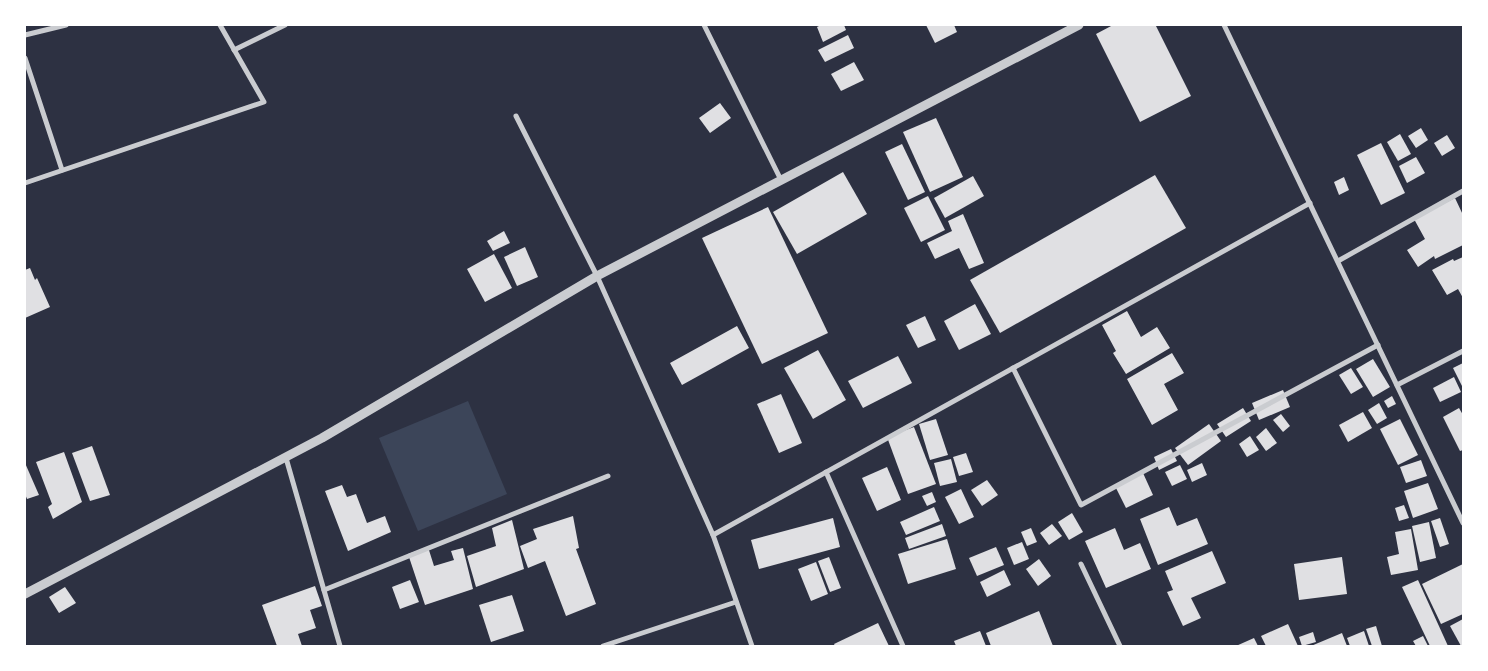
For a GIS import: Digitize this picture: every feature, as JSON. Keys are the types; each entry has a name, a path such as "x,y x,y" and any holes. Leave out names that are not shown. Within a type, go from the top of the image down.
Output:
{"street":[{"path":"25,35 66,25"},
{"path":"25,183 264,102 220,25"},
{"path":"234,50 285,25"},
{"path":"704,25 781,180"},
{"path":"25,594 286,458 597,276 1078,25"},
{"path":"1224,25 1463,523"},
{"path":"25,58 62,170"},
{"path":"516,116 597,276 712,535 752,646"},
{"path":"1338,261 1463,191"},
{"path":"712,535 1310,203"},
{"path":"1013,368 1081,505 1378,345"},
{"path":"1397,385 1463,351"},
{"path":"286,458 340,646"},
{"path":"826,472 903,646"},
{"path":"324,590 608,476"},
{"path":"1081,564 1120,646"},
{"path":"603,646 736,602"}],"shaded area":[{"path":"468,401 507,494 418,531 379,438"}],"building":[{"path":"821,25 844,25 846,30 823,42 817,27"},
{"path":"926,25 954,25 957,32 935,43"},
{"path":"1113,25 1159,25 1156,26 1191,96 1140,122 1096,34"},
{"path":"848,35 854,48 825,62 818,50"},
{"path":"854,62 864,80 841,91 831,74"},
{"path":"720,103 731,118 710,133 699,118"},
{"path":"936,118 963,177 930,192 903,132"},
{"path":"1421,128 1428,140 1416,148 1408,136"},
{"path":"1400,134 1411,154 1398,161 1387,142"},
{"path":"1447,135 1455,148 1442,156 1434,143"},
{"path":"1381,143 1405,193 1381,205 1357,155"},
{"path":"902,144 925,192 908,200 885,152"},
{"path":"1416,157 1425,173 1407,183 1399,166"},
{"path":"843,172 867,214 797,254 773,212"},
{"path":"1155,175 1186,228 1000,333 970,280"},
{"path":"973,176 984,196 945,218 934,198"},
{"path":"1344,177 1349,190 1339,195 1334,182"},
{"path":"928,196 945,230 921,242 904,208"},
{"path":"1455,198 1463,215 1463,245 1435,259 1434,256 1418,267 1407,250 1425,239 1414,219"},
{"path":"768,207 828,333 762,364 702,238"},
{"path":"963,214 984,263 969,269 959,248 935,259 927,243 952,231 948,221"},
{"path":"504,231 510,243 493,251 487,241"},
{"path":"525,247 538,277 517,286 504,257"},
{"path":"494,254 512,288 485,302 467,269"},
{"path":"1463,257 1463,298 1458,289 1447,295 1432,270 1453,259 1454,261"},
{"path":"30,268 35,280 37,278 50,307 25,318 25,270"},
{"path":"975,304 991,334 959,350 944,321"},
{"path":"1127,311 1141,337 1157,327 1170,348 1126,374 1113,353 1116,351 1102,325"},
{"path":"925,316 936,340 918,348 906,325"},
{"path":"737,326 749,348 682,385 670,363"},
{"path":"818,350 846,400 813,419 784,368"},
{"path":"1172,353 1184,373 1164,384 1178,410 1152,425 1127,379"},
{"path":"898,356 912,383 863,408 848,381"},
{"path":"1373,359 1390,387 1373,397 1356,369"},
{"path":"1463,363 1463,388 1453,368"},
{"path":"1351,368 1363,387 1351,394 1339,375"},
{"path":"1454,377 1461,392 1440,402 1433,388"},
{"path":"1283,390 1290,407 1259,420 1252,403"},
{"path":"781,394 802,443 779,453 757,404"},
{"path":"1392,396 1396,404 1388,408 1384,401"},
{"path":"1379,403 1387,418 1377,424 1368,410"},
{"path":"1243,408 1251,421 1226,437 1217,424"},
{"path":"1459,408 1463,415 1463,450 1460,451 1443,417"},
{"path":"1363,412 1372,428 1348,442 1339,425"},
{"path":"1281,414 1290,426 1283,432 1273,420"},
{"path":"936,419 948,455 930,460 919,424"},
{"path":"1400,419 1418,455 1398,465 1380,429"},
{"path":"1209,424 1221,441 1188,465 1175,448"},
{"path":"914,427 936,484 908,494 887,437"},
{"path":"1266,428 1277,443 1266,451 1256,437"},
{"path":"1250,436 1259,450 1247,457 1239,444"},
{"path":"92,446 110,495 90,501 72,453"},
{"path":"1171,449 1177,461 1159,470 1154,457"},
{"path":"64,452 82,502 53,519 48,507 52,504 36,462"},
{"path":"966,453 973,472 959,476 953,457"},
{"path":"951,459 957,482 940,486 934,463"},
{"path":"1421,460 1427,476 1406,483 1400,467"},
{"path":"25,463 39,495 27,499 25,494"},
{"path":"1202,463 1207,475 1192,482 1187,470"},
{"path":"1180,465 1187,479 1172,486 1165,472"},
{"path":"887,467 901,500 877,511 862,478"},
{"path":"1143,473 1153,495 1126,508 1115,486"},
{"path":"987,480 998,495 982,506 971,490"},
{"path":"1428,483 1438,509 1413,518 1404,491"},
{"path":"342,485 347,497 356,494 367,523 385,516 391,532 348,551 325,491"},
{"path":"961,489 974,517 959,524 945,497"},
{"path":"932,492 936,502 927,506 922,496"},
{"path":"1404,505 1409,518 1399,521 1395,508"},
{"path":"934,507 940,521 906,535 900,522"},
{"path":"1169,507 1177,526 1197,518 1208,544 1158,565 1140,519"},
{"path":"1072,513 1083,532 1069,540 1058,522"},
{"path":"573,516 579,548 576,549 596,604 566,616 545,561 528,568 520,546 537,539 533,529"},
{"path":"833,518 840,547 759,569 751,540"},
{"path":"1440,518 1449,544 1440,547 1431,521"},
{"path":"512,520 524,569 476,587 467,556 496,546 492,528"},
{"path":"1429,522 1436,558 1420,562 1412,526"},
{"path":"942,524 946,536 909,549 905,538"},
{"path":"1052,524 1062,536 1049,545 1040,533"},
{"path":"1031,528 1037,542 1027,546 1021,532"},
{"path":"1115,528 1124,550 1140,543 1151,569 1106,588 1085,541"},
{"path":"1411,529 1418,570 1391,575 1387,557 1399,554 1395,532"},
{"path":"947,539 956,569 908,584 898,554"},
{"path":"1022,542 1029,559 1014,565 1007,548"},
{"path":"428,547 434,566 454,560 451,551 463,548 473,589 425,605 408,554"},
{"path":"996,547 1004,565 977,576 969,558"},
{"path":"1212,551 1226,583 1191,598 1201,618 1183,626 1167,592 1173,590 1165,571"},
{"path":"829,557 841,588 830,592 818,561"},
{"path":"1342,557 1347,594 1299,600 1294,564"},
{"path":"1039,559 1051,576 1038,586 1026,569"},
{"path":"816,562 828,594 811,601 798,569"},
{"path":"1463,564 1463,614 1441,624 1422,584"},
{"path":"1004,570 1011,585 987,597 980,582"},
{"path":"410,580 419,602 400,609 392,587"},
{"path":"1418,580 1448,646 1430,646 1402,587"},
{"path":"315,586 322,606 310,610 316,628 298,634 302,646 277,646 262,605"},
{"path":"65,587 76,603 59,613 49,597"},
{"path":"512,595 524,631 491,642 479,605"},
{"path":"1039,611 1053,646 991,646 986,633"},
{"path":"1463,619 1463,646 1461,646 1450,626"},
{"path":"878,623 889,646 835,646 834,644"},
{"path":"1288,624 1298,646 1266,646 1261,636"},
{"path":"1376,626 1382,646 1372,646 1366,629"},
{"path":"980,631 986,646 956,646 954,641"},
{"path":"1364,631 1369,646 1350,646 1347,638"},
{"path":"1313,632 1316,642 1302,646 1299,637"},
{"path":"1342,633 1347,646 1311,646"},
{"path":"1423,636 1428,646 1416,646 1413,641"},
{"path":"1254,638 1258,646 1236,646"}]}
